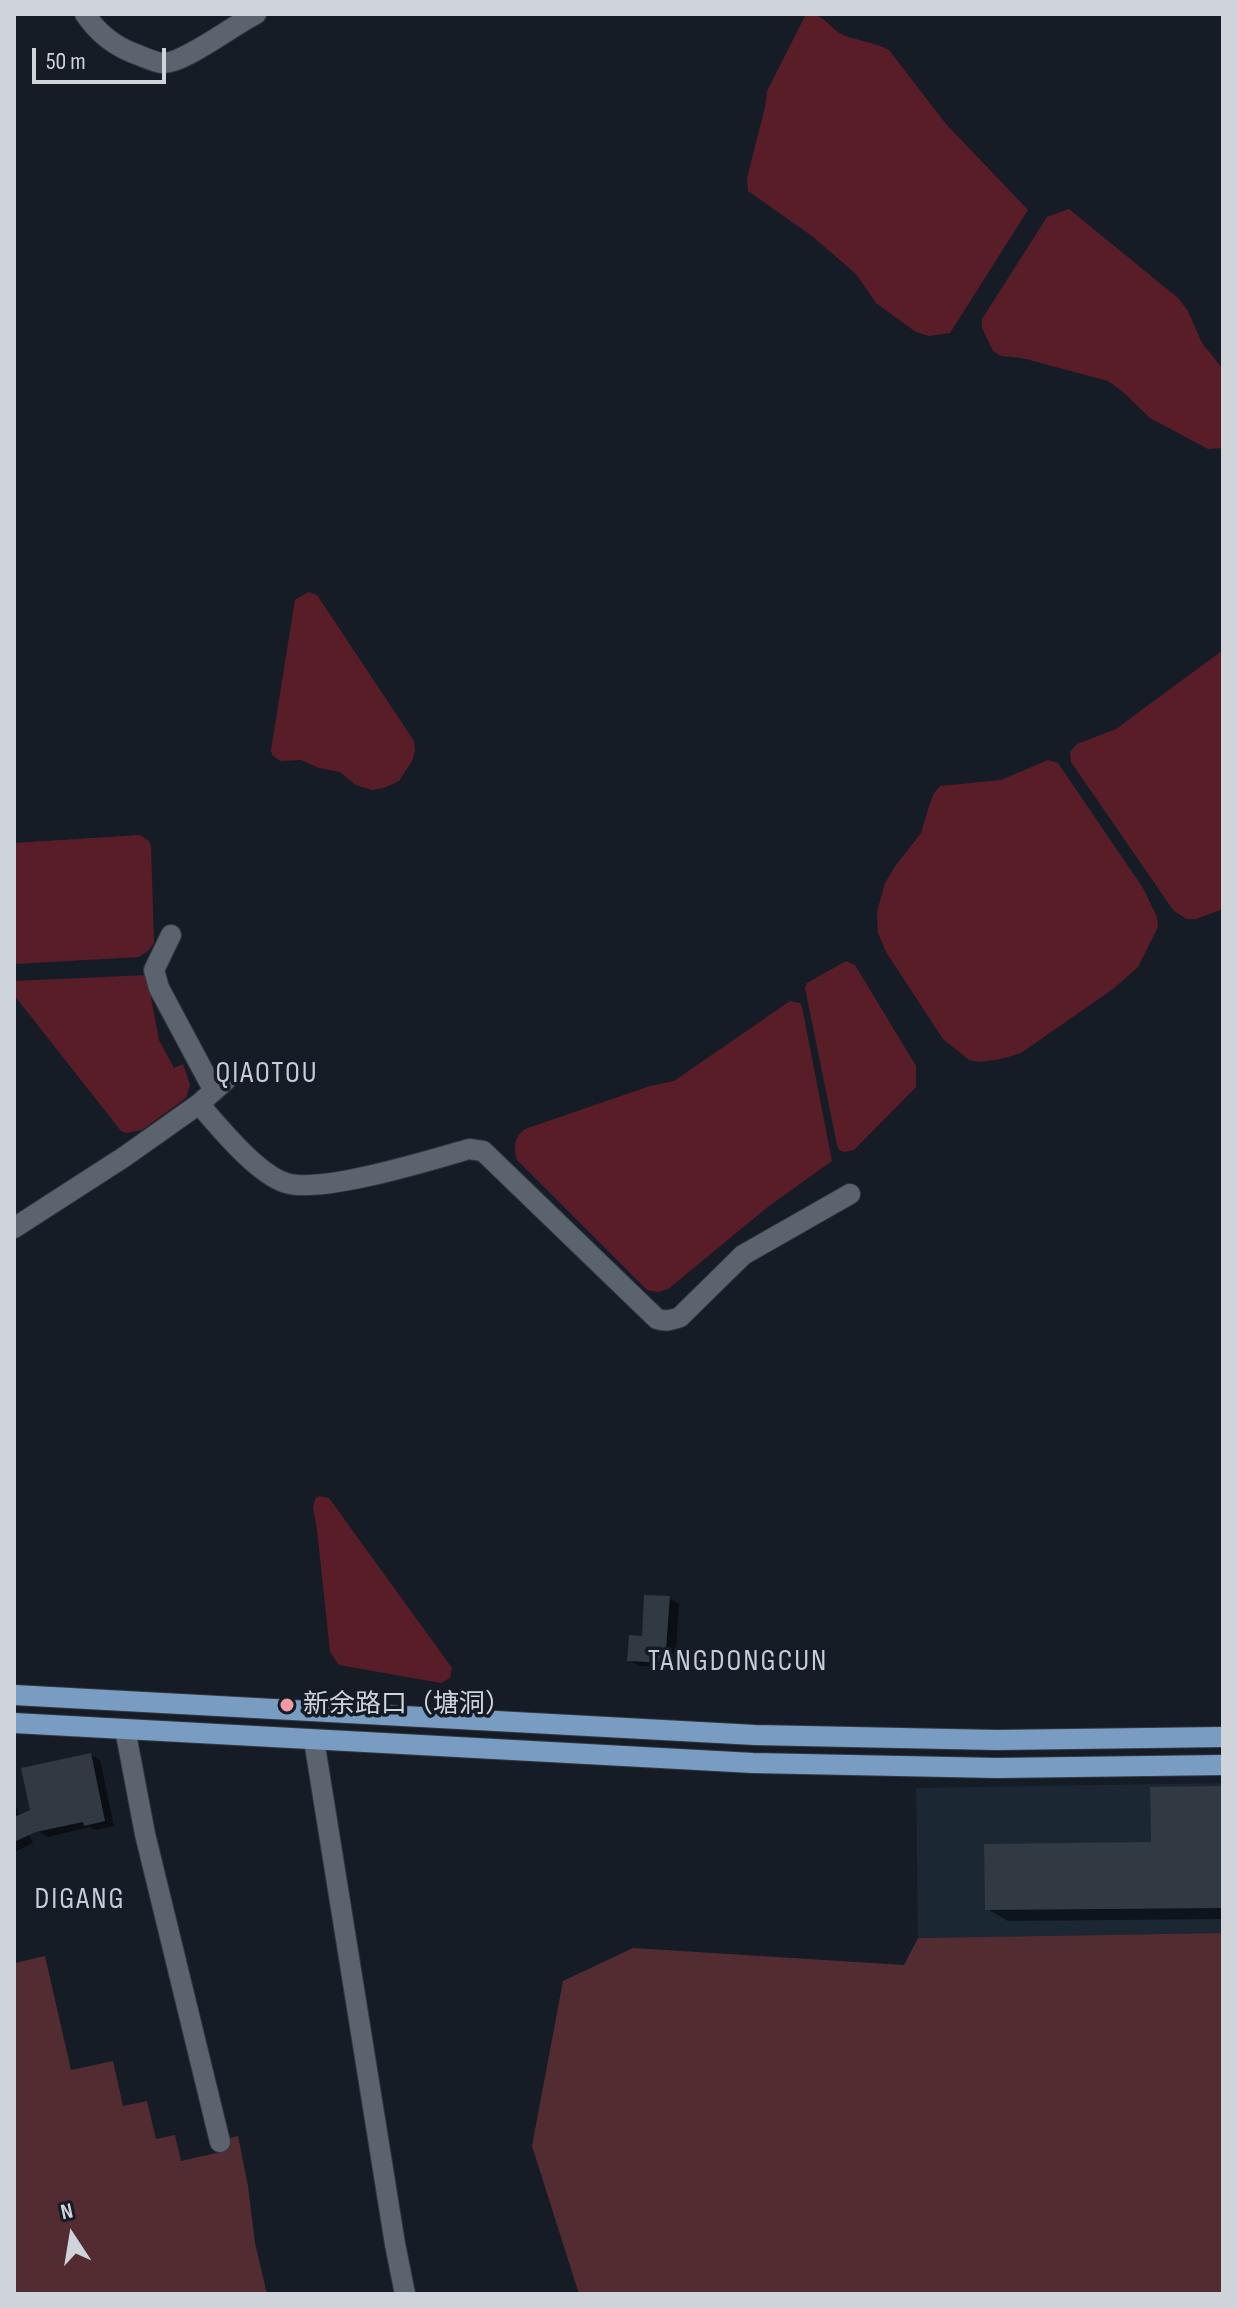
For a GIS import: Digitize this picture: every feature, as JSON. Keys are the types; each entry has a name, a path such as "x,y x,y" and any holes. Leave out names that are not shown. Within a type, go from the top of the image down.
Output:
{"main road":[{"path":"14,1695 755,1735 997,1740 1223,1737"},
{"path":"14,1723 753,1763 997,1768 1223,1765"}],"street":[{"path":"85,14 119,48 163,63 187,56 256,14"},
{"path":"171,935 154,970 159,988 214,1091 223,1132 258,1165 285,1183 336,1182 469,1149 483,1151 661,1321 680,1317 743,1255 850,1194"},
{"path":"14,1228 124,1157 214,1091"},
{"path":"125,1729 145,1834 220,2142"},
{"path":"314,1740 405,2294"}],"shaded area":[{"path":"805,16 819,16 843,35 889,50 946,124 1028,210 950,333 929,336 916,332 876,303 856,274 812,236 748,191 747,178 767,91"},
{"path":"1069,209 1178,298 1188,311 1202,343 1223,369 1223,448 1208,449 1150,418 1108,381 1022,358 1001,356 993,351 982,328 982,319 1047,217"},
{"path":"308,592 317,595 414,741 412,761 399,781 384,788 372,790 356,785 340,772 301,760 280,761 272,755 295,600"},
{"path":"1223,650 1223,909 1196,919 1186,919 1173,910 1071,762 1070,752 1077,744 1116,729"},
{"path":"1048,760 1058,763 1143,888 1157,917 1158,927 1138,967 1113,989 1021,1053 979,1062 969,1060 943,1039 886,952 878,933 877,912 885,883 921,833 934,793 940,786 1001,780"},
{"path":"140,835 151,846 154,943 148,951 139,957 14,964 14,843"},
{"path":"846,961 855,965 916,1066 916,1087 854,1150 844,1152 837,1145 805,988 807,983"},
{"path":"148,975 155,995 151,998 159,1040 174,1068 183,1064 190,1085 186,1098 142,1130 126,1133 121,1131 14,995 14,981"},
{"path":"790,1001 800,1003 802,1007 832,1161 769,1206 668,1289 658,1292 647,1290 517,1160 517,1139 525,1129 650,1086 674,1081"},
{"path":"319,1496 329,1498 452,1668 450,1678 441,1683 339,1665 330,1652 313,1508"},
{"path":"1223,1783 1223,1933 918,1938 916,1788"},
{"path":"1223,1933 1223,2294 579,2294 532,2146 563,1981 633,1948 904,1965 918,1938"},
{"path":"45,1956 71,2070 113,2061 123,2106 147,2101 156,2139 175,2135 181,2161 225,2151 223,2140 238,2136 255,2243 267,2294 14,2294 14,1959 15,1963"}],"building":[{"path":"644,1595 670,1596 665,1663 627,1661 629,1635 642,1636"},
{"path":"91,1753 105,1821 84,1826 83,1822 36,1832 14,1842 14,1817 30,1810 21,1768"},
{"path":"1223,1786 1223,1908 985,1910 984,1844 1151,1842 1150,1787"}],"place":[{"name":"新余路口（塘洞）","path":"287,1705"}],"district":[{"name":"QIAOTOU","path":"267,1074"},
{"name":"TANGDONGCUN","path":"738,1662"},
{"name":"DIGANG","path":"80,1900"}]}
